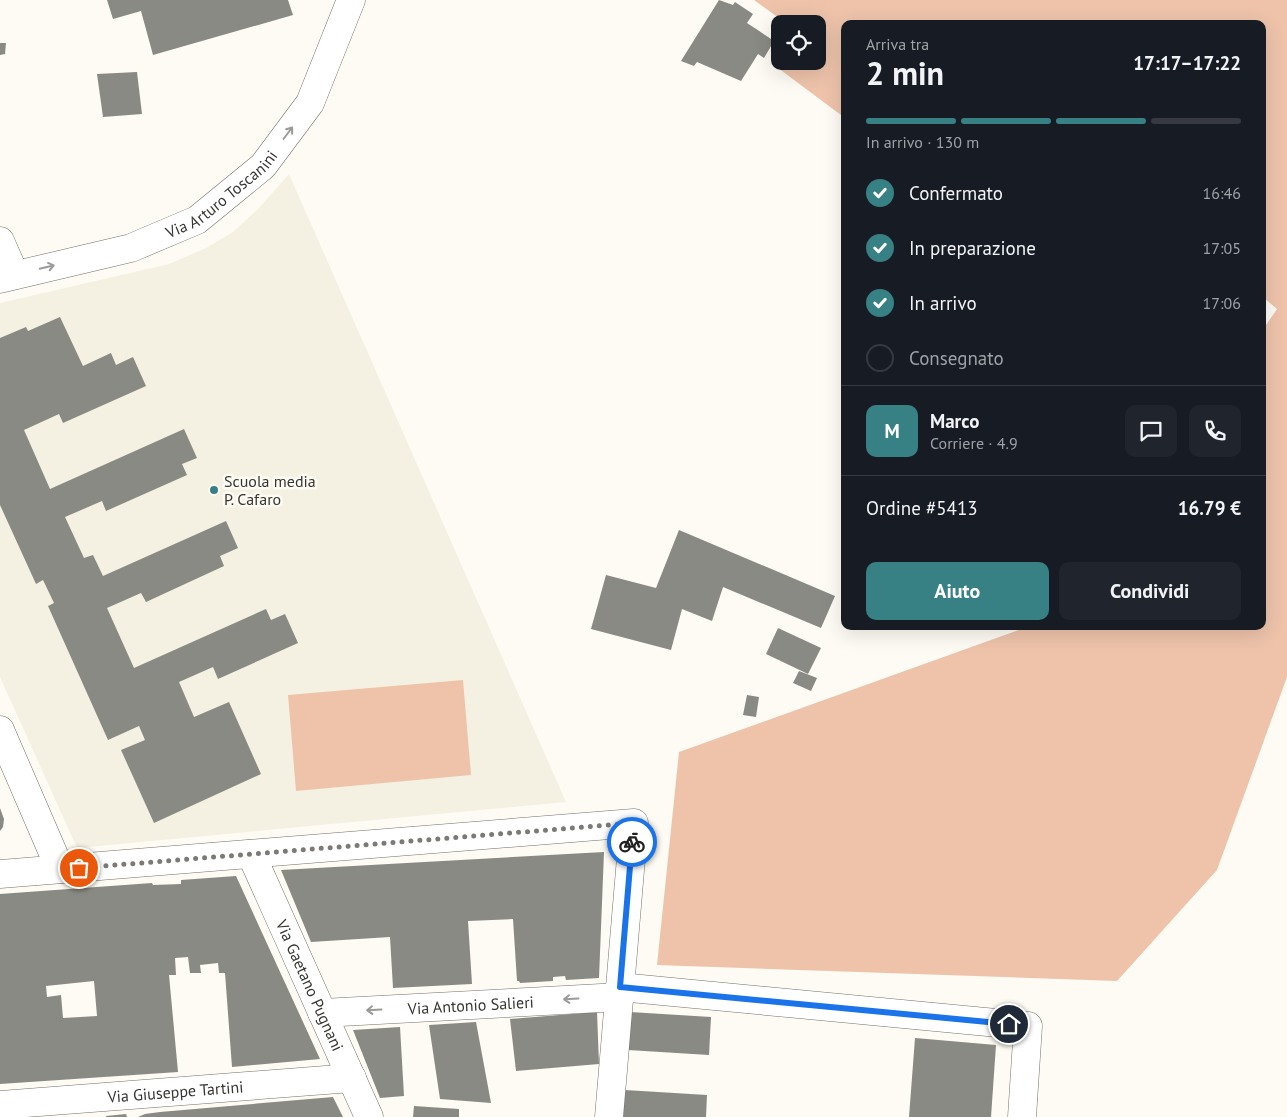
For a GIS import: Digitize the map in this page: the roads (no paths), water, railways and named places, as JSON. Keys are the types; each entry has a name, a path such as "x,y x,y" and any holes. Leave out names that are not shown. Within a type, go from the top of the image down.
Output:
{"street":[{"name":"Via Arturo Toscanini","path":"7,277 131,248 198,220 263,166 310,103 351,0"},
{"path":"0,242 7,277"},
{"path":"0,730 60,869"},
{"path":"0,874 634,823 609,1117"},
{"name":"Via Gaetano Pugnani","path":"251,854 369,1117"},
{"name":"Via Antonio Salieri","path":"322,1013 620,992 1028,1026 1022,1117"},
{"name":"Via Giuseppe Tartini","path":"0,1105 352,1078"}],"place":[{"name":"Scuola media P. Cafaro","path":"214,490"}]}
